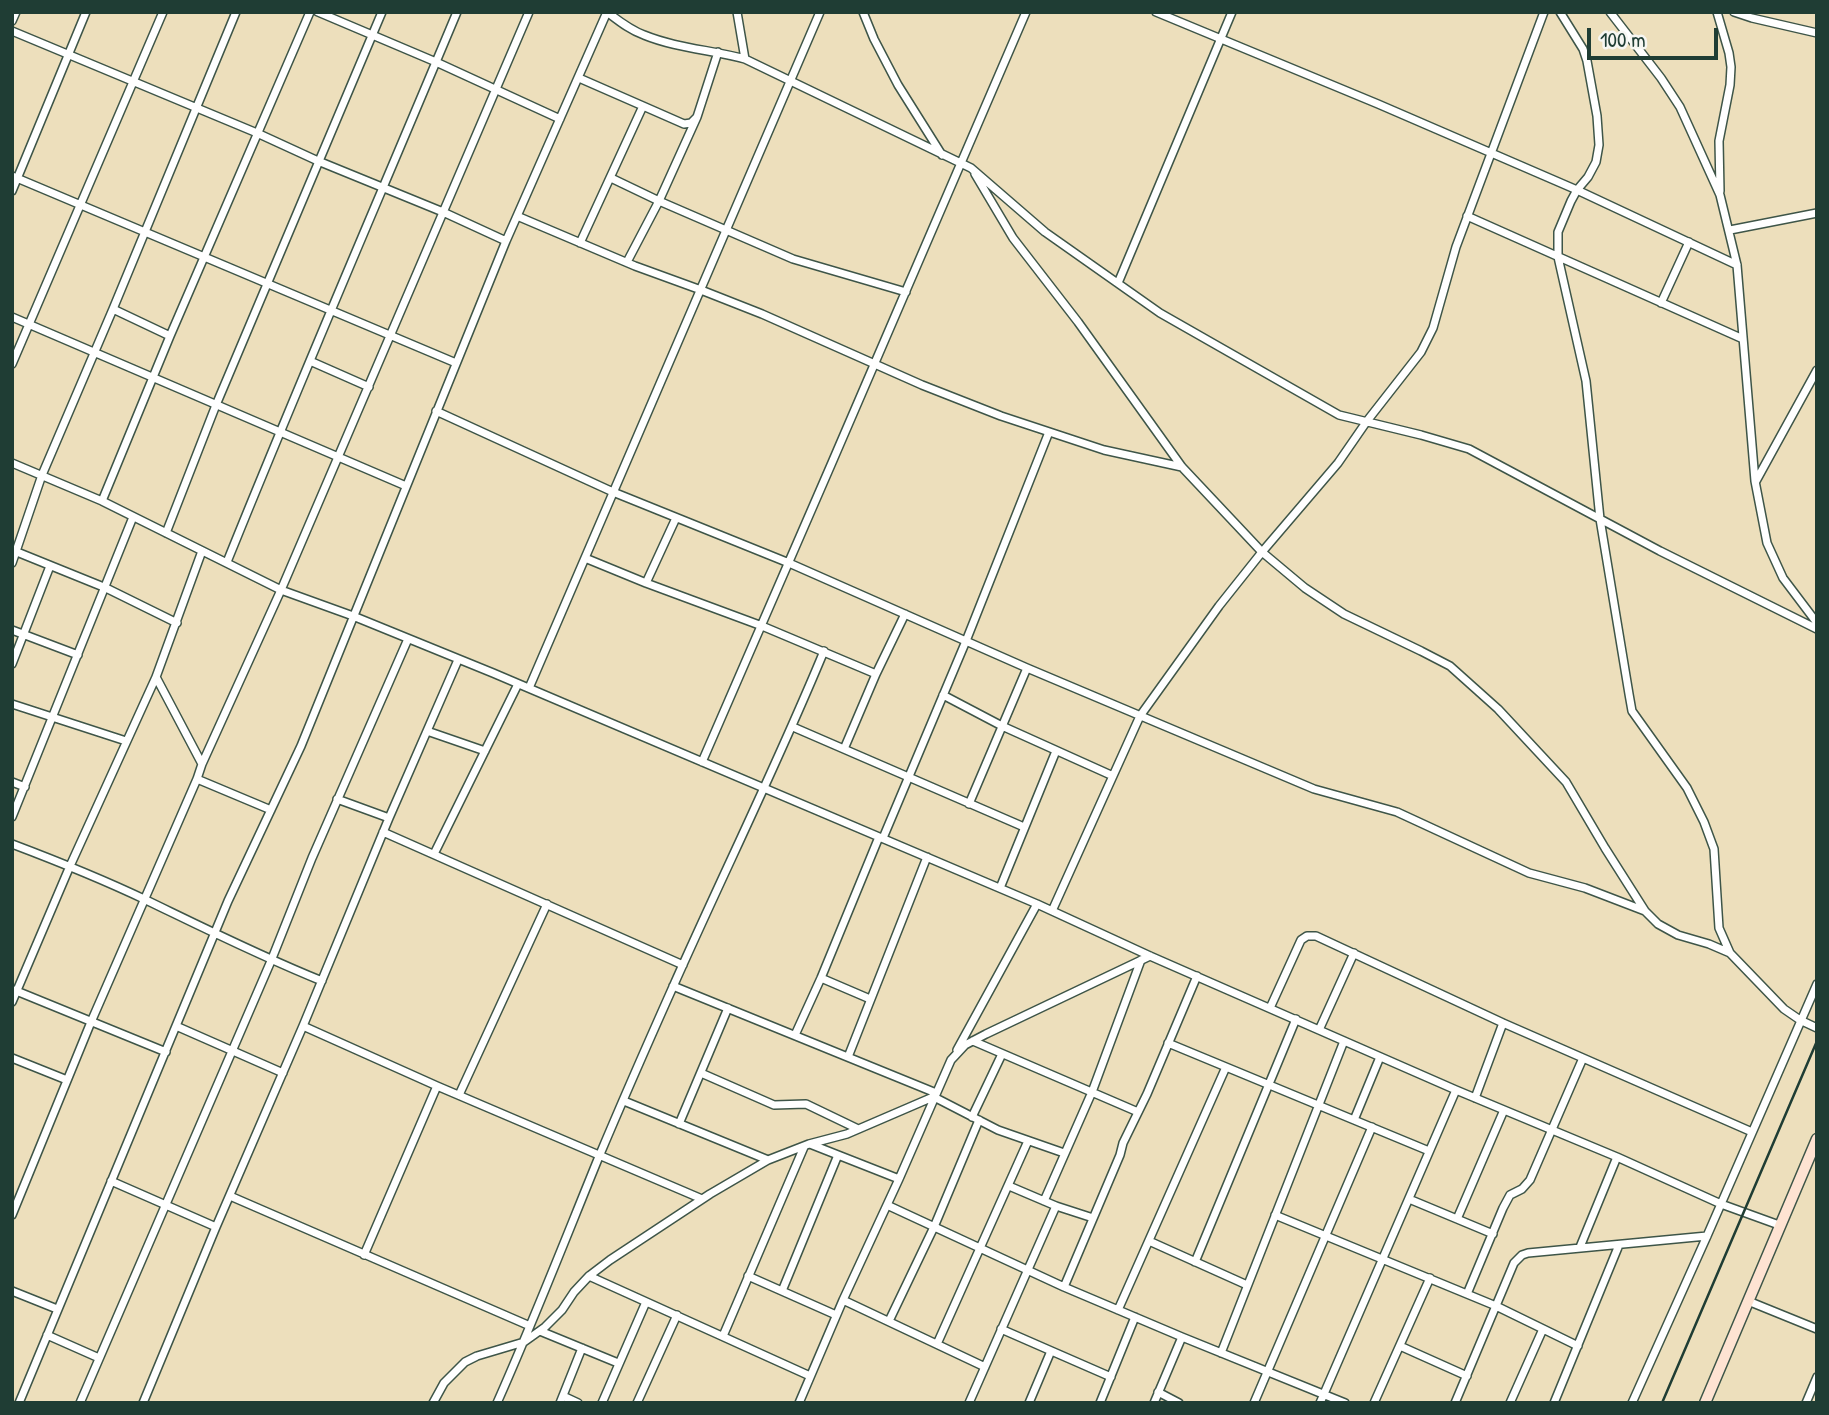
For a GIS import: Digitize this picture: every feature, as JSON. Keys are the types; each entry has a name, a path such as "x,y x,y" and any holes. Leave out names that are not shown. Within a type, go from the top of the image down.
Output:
{"street":[{"path":"12,21 16,12"},
{"path":"12,191 15,177 86,12"},
{"path":"12,364 163,12"},
{"path":"12,563 42,475 236,12"},
{"path":"102,501 152,378 310,12"},
{"path":"318,12 560,119"},
{"path":"166,533 216,405 382,12"},
{"path":"227,562 279,432 457,12"},
{"path":"12,1214 202,764 281,590 530,12"},
{"path":"19,1403 215,934 301,746 506,241 607,12 627,27 644,35 745,59 971,168 1045,232 1160,313 1339,415 1469,449 1660,551 1817,629"},
{"path":"737,12 745,59"},
{"path":"528,688 820,12"},
{"path":"863,12 898,85 942,155"},
{"path":"702,762 1026,12"},
{"path":"1156,12 1577,190 1737,265"},
{"path":"1118,283 1232,12"},
{"path":"1052,911 1140,716 1219,606 1338,463 1421,352 1433,328 1455,247 1544,12"},
{"path":"1560,12 1583,49 1587,61 1597,116 1599,145 1596,162 1577,190 1558,232 1558,257 1587,380 1600,519 1632,711 1687,788 1704,822 1714,849 1719,928 1730,953 1784,1009 1817,1028"},
{"path":"1610,12 1680,107 1720,195 1737,265 1755,481 1767,543 1783,578 1817,623"},
{"path":"1717,12 1731,67 1721,128 1720,195"},
{"path":"1734,12 1817,33"},
{"path":"12,32 257,133 506,241"},
{"path":"626,262 659,201 697,117 718,52"},
{"path":"579,78 684,124 691,123 697,117"},
{"path":"580,243 643,106"},
{"path":"971,168 1013,238 1078,322 1182,467 1262,552 1305,588 1344,614 1450,666 1498,709 1566,782 1645,911 1658,924 1678,935 1730,953"},
{"path":"15,177 456,363"},
{"path":"611,178 793,259 906,292"},
{"path":"1730,230 1817,213"},
{"path":"517,216 626,262 762,314 922,385 1002,416 1104,450 1182,467"},
{"path":"1467,216 1742,339"},
{"path":"1661,303 1689,242"},
{"path":"113,309 170,336"},
{"path":"12,317 406,486"},
{"path":"310,361 369,387"},
{"path":"1755,481 1817,370"},
{"path":"436,411 613,492 789,564 1314,789 1397,812 1529,873 1585,888 1645,911"},
{"path":"795,1035 966,641 1049,432"},
{"path":"12,463 102,501 281,590 353,616 528,688 881,837 1456,1090 1779,1225"},
{"path":"12,817 133,517"},
{"path":"646,583 676,518"},
{"path":"12,1002 14,991 156,677 202,551"},
{"path":"17,552 106,588 177,623"},
{"path":"585,558 762,626 876,674"},
{"path":"12,664 50,566"},
{"path":"844,749 905,614"},
{"path":"12,631 78,656"},
{"path":"80,1403 233,1051 337,799 408,639"},
{"path":"497,1403 673,986 793,727 824,652"},
{"path":"143,1403 458,660"},
{"path":"969,804 1027,668"},
{"path":"156,677 202,764"},
{"path":"434,855 518,684"},
{"path":"943,695 1002,726 1113,776"},
{"path":"12,705 126,741"},
{"path":"793,727 1024,827"},
{"path":"427,730 485,751"},
{"path":"1000,888 1056,751"},
{"path":"197,779 271,810"},
{"path":"12,782 25,787"},
{"path":"337,799 389,818"},
{"path":"383,832 683,965"},
{"path":"12,844 70,866 271,961 322,981"},
{"path":"848,1057 928,857"},
{"path":"799,1403 951,1060 1037,904"},
{"path":"459,1095 547,905"},
{"path":"1270,1009 1301,940 1307,936 1316,936 1503,1023 1752,1132"},
{"path":"1319,1030 1353,953"},
{"path":"951,1060 965,1045 1150,956"},
{"path":"1044,1201 1092,1092 1141,960"},
{"path":"1064,1287 1123,1143 1197,976"},
{"path":"821,978 870,999"},
{"path":"1632,1403 1817,984"},
{"path":"673,986 848,1057 935,1095 975,1118 1064,1153"},
{"path":"14,991 166,1052"},
{"path":"680,1124 728,1008"},
{"path":"1195,1262 1296,1019"},
{"path":"1475,1098 1503,1023"},
{"path":"176,1026 283,1073"},
{"path":"303,1026 702,1199"},
{"path":"973,1041 1138,1112"},
{"path":"1221,1353 1344,1041"},
{"path":"1168,1043 1429,1151"},
{"path":"889,1321 934,1227 1002,1054"},
{"path":"1354,1120 1380,1056"},
{"path":"12,1058 67,1080"},
{"path":"1467,1294 1510,1195 1522,1189 1530,1180 1583,1058"},
{"path":"1118,1310 1226,1067"},
{"path":"701,1073 774,1105 806,1104 858,1129"},
{"path":"364,1255 437,1086"},
{"path":"1320,1403 1456,1090"},
{"path":"433,1403 444,1383 465,1362 524,1342 540,1331 562,1310 589,1276 702,1199 768,1160 858,1129 935,1095"},
{"path":"624,1101 768,1160"},
{"path":"1457,1219 1504,1110"},
{"path":"1254,1403 1372,1127"},
{"path":"1705,1403 1779,1225 1814,1153 1817,1139"},
{"path":"937,1344 1028,1141"},
{"path":"807,1145 899,1179"},
{"path":"723,1336 807,1145"},
{"path":"782,1291 838,1155"},
{"path":"1580,1247 1617,1157"},
{"path":"111,1181 216,1227"},
{"path":"1009,1186 1093,1218"},
{"path":"230,1196 530,1326"},
{"path":"1409,1199 1493,1234"},
{"path":"887,1205 1064,1287 1182,1338 1345,1403"},
{"path":"969,1403 1056,1206"},
{"path":"1275,1215 1496,1306 1578,1346"},
{"path":"1455,1403 1518,1259 1528,1253 1707,1236"},
{"path":"1149,1241 1247,1285"},
{"path":"1554,1403 1619,1245"},
{"path":"589,1276 810,1376"},
{"path":"748,1276 836,1315"},
{"path":"1374,1403 1430,1278"},
{"path":"12,1290 57,1309"},
{"path":"843,1300 985,1367"},
{"path":"1748,1301 1817,1329"},
{"path":"602,1403 646,1302"},
{"path":"638,1403 677,1315"},
{"path":"1100,1403 1135,1317"},
{"path":"1001,1329 1111,1377"},
{"path":"1510,1403 1543,1329"},
{"path":"540,1331 618,1363"},
{"path":"47,1335 99,1358"},
{"path":"1154,1403 1182,1338"},
{"path":"1400,1346 1467,1376"},
{"path":"578,1403 561,1399 582,1348"},
{"path":"1030,1402 1051,1351"},
{"path":"1806,1403 1817,1377"},
{"path":"1158,1392 1178,1403"}],"railway":[{"path":"1662,1403 1817,1041"}]}
